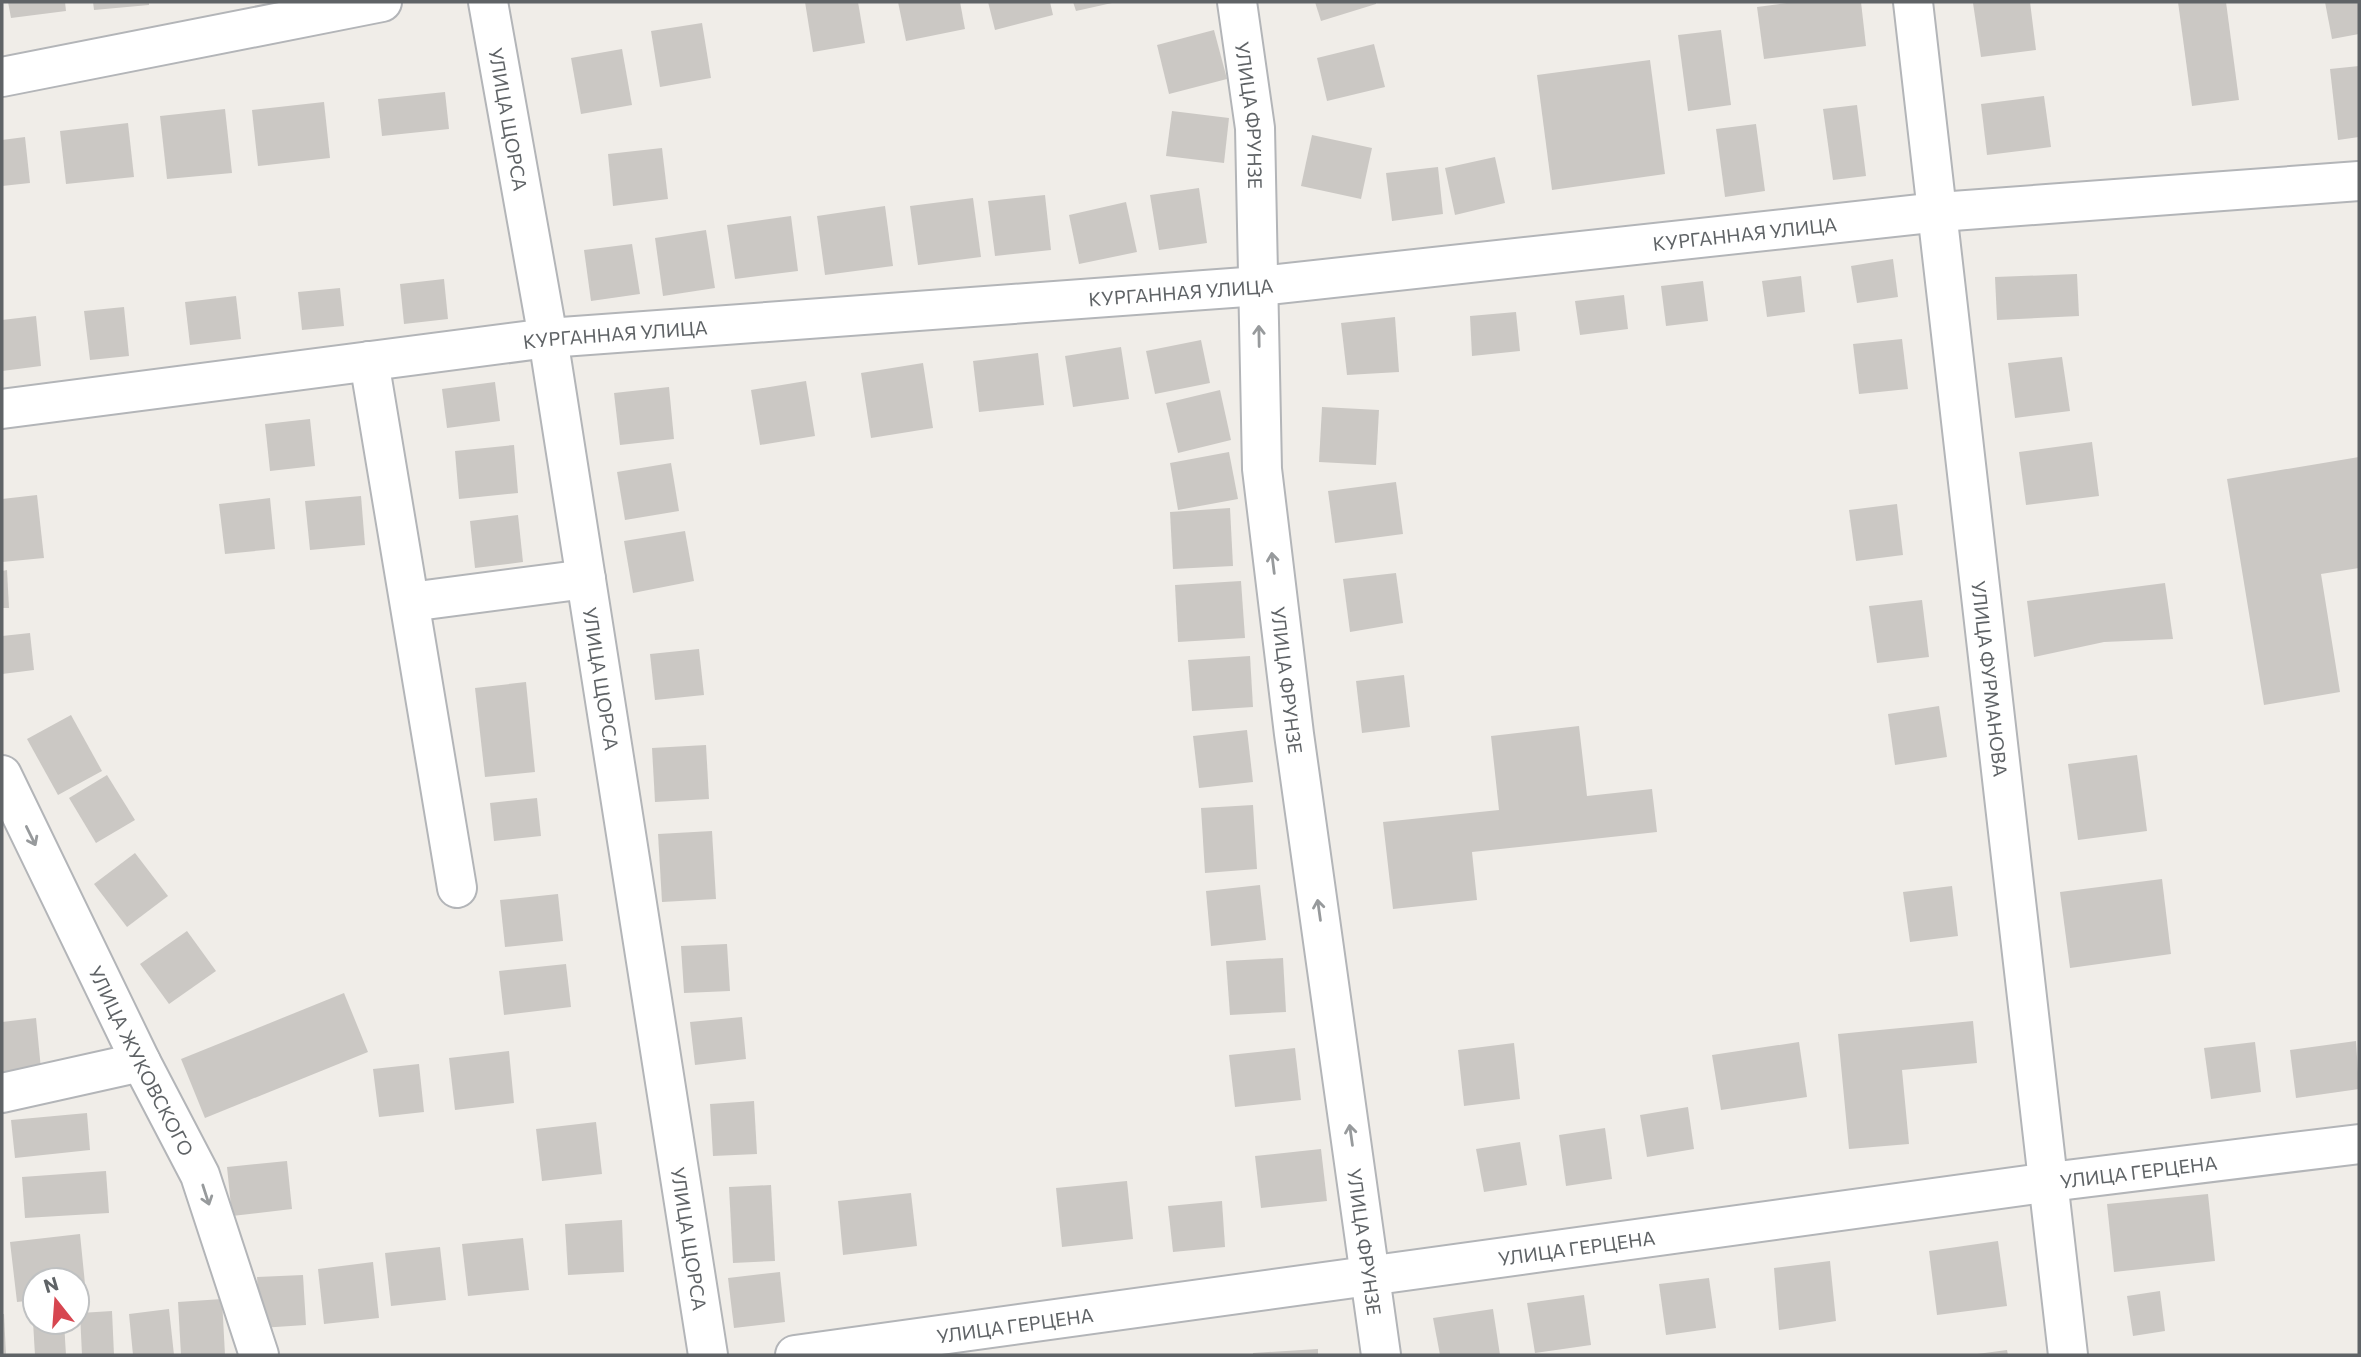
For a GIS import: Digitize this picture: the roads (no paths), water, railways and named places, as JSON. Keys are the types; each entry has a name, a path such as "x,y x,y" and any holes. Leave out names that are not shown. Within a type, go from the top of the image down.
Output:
{"street":[{"path":"2,77 382,2"},
{"name":"УЛИЦА ЩОРСА","path":"488,2 548,338 708,1355"},
{"name":"УЛИЦА ФРУНЗЕ","path":"1237,2 1255,128 1262,469 1294,734 1381,1355"},
{"name":"УЛИЦА ФУРМАНОВА","path":"1913,2 2068,1355"},
{"name":"КУРГАННАЯ УЛИЦА","path":"2,409 548,338 1259,286 1939,212 2359,181"},
{"path":"369,361 457,888"},
{"path":"410,603 586,579"},
{"name":"УЛИЦА ЖУКОВСКОГО","path":"2,775 141,1062 200,1175 259,1355"},
{"path":"2,1093 141,1062"},
{"name":"УЛИЦА ГЕРЦЕНА","path":"795,1355 2050,1182 2359,1144"}]}
